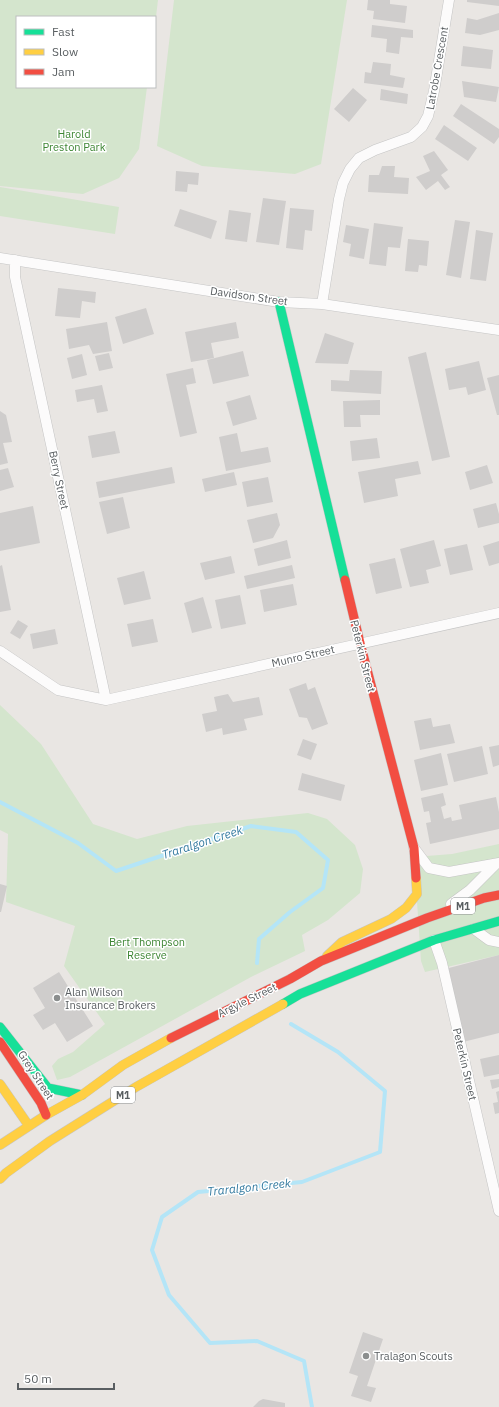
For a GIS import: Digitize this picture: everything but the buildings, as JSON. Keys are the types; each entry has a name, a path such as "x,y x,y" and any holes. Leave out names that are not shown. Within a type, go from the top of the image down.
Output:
{"main road":[{"name":"Peterkin Street","path":"279,302 360,643 414,848 417,894 406,908 391,920 370,928 342,942 321,961"},
{"name":"M1","path":"431,929 499,895"},
{"name":"M1","path":"431,929 474,929 499,922"},
{"name":"Argyle Street","path":"0,1179 46,1130 82,1095 123,1065 185,1030 321,961 431,929"},
{"name":"Argyle Street","path":"0,1144 29,1126 46,1130 74,1127 136,1087 300,994 431,929"},
{"path":"0,1027 48,1088 82,1095"},
{"name":"Grey Street","path":"0,1042 41,1103 46,1130"},
{"path":"0,1084 29,1126 46,1130"}],"street":[{"name":"Latrobe Crescent","path":"322,304 339,199 343,183 350,169 359,158 375,150 412,137 422,127 428,116 434,91 449,0"},
{"name":"Davidson Street","path":"0,258 279,302 322,304 499,330"},
{"name":"Berry Street","path":"15,260 15,277 106,700"},
{"name":"Munro Street","path":"106,700 499,613"},
{"path":"0,651 58,690 106,700"},
{"name":"Argyle Street","path":"414,848 429,868 450,872 497,864"},
{"name":"Argyle Street","path":"431,929 458,900 497,864"},
{"path":"476,883 486,901"},
{"name":"Peterkin Street","path":"431,929 442,963 488,1165 498,1196 499,1212"},
{"path":"474,929 490,940 499,942"}],"green space":[{"name":"Harold Preston Park","path":"0,0 158,0 156,17 16,16 16,88 147,88 139,149 119,178 83,194 0,186"},
{"path":"174,0 347,0 321,164 295,174 202,166 157,146"},
{"path":"0,187 119,207 115,234 0,216"},
{"name":"Bert Thompson Reserve","path":"0,705 41,744 93,824 137,839 187,826 308,813 327,819 355,845 363,869 360,893 328,920 302,935 305,951 251,977 70,1077 57,1080 52,1066 58,1059 73,1052 105,1024 64,966 75,926 6,902 8,834 0,830"},
{"path":"499,844 499,955 425,972 421,961 414,857 452,854"}],"waterway":[{"name":"Traralgon Creek","path":"0,802 78,843 116,871 251,826 296,832 328,860 323,888 290,912 259,939 257,963"},
{"name":"Traralgon Creek","path":"291,1024 338,1052 385,1091 380,1152 302,1182 198,1192 162,1217 152,1250 169,1295 210,1343 257,1341 304,1361 312,1407"}],"traffic: fast":[{"path":"279,302 345,580"},
{"path":"283,1004 300,994 434,940 499,921"},
{"path":"0,1027 48,1088 82,1095"}],"traffic: slow":[{"path":"327,956 342,942 391,919 406,908 417,894 416,878"},
{"path":"0,1179 50,1141 136,1087 283,1004"},
{"path":"0,1145 46,1115 82,1095 123,1065 171,1038"},
{"path":"0,1084 29,1126"}],"traffic: jam":[{"path":"345,580 414,848 416,878"},
{"path":"171,1038 290,979 321,961 427,918 484,898 499,895"},
{"path":"0,1042 41,1103 46,1115"}],"place":[{"name":"Alan Wilson Insurance Brokers","path":"57,998"},
{"name":"Tralagon Scouts","path":"366,1356"}]}
